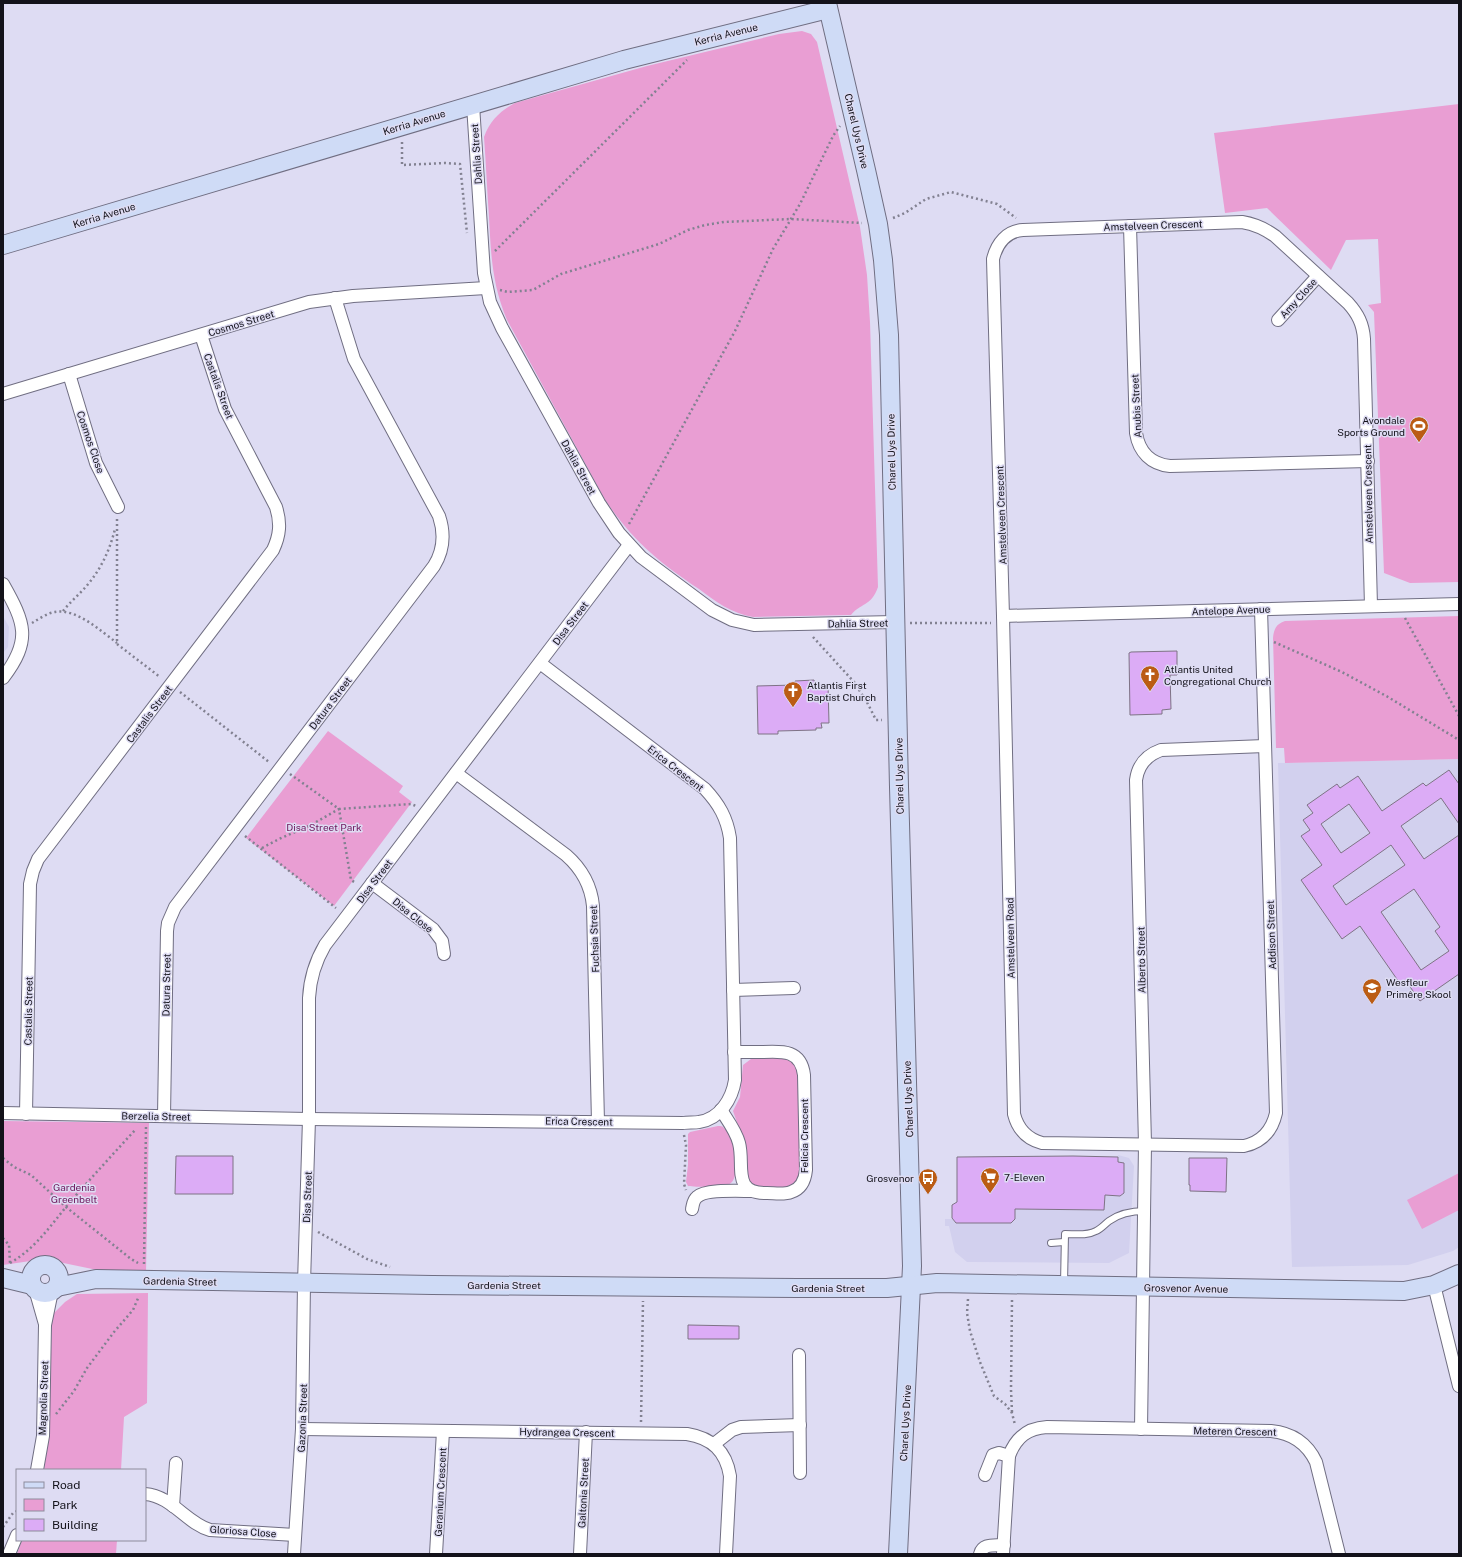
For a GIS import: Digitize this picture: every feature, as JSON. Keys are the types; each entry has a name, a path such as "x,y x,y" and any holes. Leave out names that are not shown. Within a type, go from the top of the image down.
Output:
{"street":[{"name":"Kerria Avenue","path":"3,245 624,60 828,6"},
{"name":"Charel Uys Drive","path":"828,6 878,224 889,335 897,720 912,1266 898,1554"},
{"name":"Dahlia Street","path":"473,105 483,257 486,288 490,302 502,328 599,503 619,533 654,567 712,610 722,616 743,624 804,625 895,622"},
{"name":"Amstelveen Crescent","path":"1004,619 993,259 1002,239 1014,231 1023,230 1242,222 1268,230 1275,236 1355,311 1363,329 1371,606"},
{"name":"Anubis Street","path":"1130,226 1136,433 1140,446 1147,457 1158,464 1170,466 1368,461"},
{"name":"Amy Close","path":"1278,320 1318,276"},
{"name":"Cosmos Street","path":"3,394 309,302 335,298 486,288"},
{"name":"Datura Street","path":"164,1116 168,923 175,907 434,566 443,543 442,525 439,516 354,359 335,298"},
{"name":"Castalis Street","path":"26,1114 30,884 32,871 38,859 273,550 280,531 280,523 276,507 225,409 201,335"},
{"name":"Cosmos Close","path":"69,374 96,463 118,507"},
{"name":"Disa Street","path":"304,1283 309,1119 310,986 312,973 320,954 325,945 369,886 630,545"},
{"path":"3,584 18,610 22,629 21,647 17,658 3,678"},
{"name":"Antelope Avenue","path":"1004,619 1261,609 1459,604"},
{"name":"Addison Street","path":"1146,1144 1244,1146 1259,1141 1271,1129 1275,1122 1276,1113 1261,609"},
{"name":"Amstelveen Road","path":"1004,619 1014,1106 1016,1121 1024,1134 1042,1143 1146,1144"},
{"name":"Erica Crescent","path":"309,1119 699,1122 707,1120 721,1110 731,1096 734,1088 734,1052 730,838 725,817 705,789 540,663"},
{"name":"Alberto Street","path":"1143,1287 1146,1144 1137,773 1144,760 1155,752 1161,750 1265,746"},
{"name":"Fuchsia Street","path":"456,773 566,855 580,870 589,887 593,906 598,1122"},
{"name":"Disa Close","path":"369,886 433,929 442,941 444,954"},
{"path":"733,990 794,988"},
{"name":"Felicia Crescent","path":"734,1052 782,1051 788,1053 799,1061 803,1070 806,1170 804,1180 798,1188 787,1193 760,1194 751,1191"},
{"path":"721,1110 733,1128 740,1147 741,1179 751,1191"},
{"name":"Berzelia Street","path":"3,1113 309,1119"},
{"path":"692,1209 694,1200 705,1193 751,1191"},
{"name":"Gardenia Street","path":"6,1272 44,1282 96,1279 644,1287 865,1288 911,1286"},
{"name":"Grosvenor Avenue","path":"911,1286 938,1283 1396,1291 1419,1289 1434,1285 1459,1274"},
{"name":"Magnolia Street","path":"37,1469 43,1436 45,1325 44,1282"},
{"name":"Magnolia Street","path":"44,1282 45,1325"},
{"name":"Gazonia Street","path":"294,1554 302,1429 304,1283"},
{"path":"1434,1285 1459,1386"},
{"path":"1141,1429 1143,1287"},
{"path":"799,1355 800,1472"},
{"path":"726,1554 730,1476 725,1459 714,1444 732,1430 741,1428 800,1425"},
{"name":"Meteren Crescent","path":"1016,1441 1024,1434 1039,1428 1280,1431 1297,1438 1308,1449 1316,1462 1339,1554"},
{"name":"Hydrangea Crescent","path":"302,1429 687,1434 706,1439 714,1444"},
{"name":"Geranium Crescent","path":"436,1554 443,1431"},
{"name":"Galtonia Street","path":"580,1554 586,1432"},
{"path":"980,1554 982,1548 985,1546 1004,1550 1009,1456 1016,1441"},
{"path":"985,1475 993,1455 999,1453 1009,1456"},
{"path":"173,1506 176,1463"},
{"name":"Gloriosa Close","path":"146,1494 155,1496 173,1506 199,1525 210,1530 295,1535"},
{"path":"10,1554 16,1538"}],"lane":[{"path":"1064,1286 1065,1234 1085,1234 1096,1232 1111,1220 1122,1214 1130,1211 1145,1211"},
{"path":"1051,1243 1064,1242"}],"path":[{"path":"483,257 493,253 687,62 691,43"},
{"path":"619,533 627,529 735,331 773,249 800,204 832,136 852,110"},
{"path":"402,126 402,165 445,163 460,164 467,233"},
{"path":"486,288 508,292 533,290 561,274 659,244 688,230 705,225 724,222 791,220 878,224 905,213 926,199 951,192 997,204 1022,223 1014,231"},
{"path":"117,644 118,507"},
{"path":"63,611 88,584 101,566 113,539 117,525"},
{"path":"1403,605 1403,615 1459,716"},
{"path":"22,629 53,612 63,611 91,623 271,763 281,768 339,809 351,880 369,886"},
{"path":"895,622 1004,619"},
{"path":"804,625 814,639 854,682 876,720 897,720"},
{"path":"1262,638 1342,672 1402,705 1459,740"},
{"path":"262,848 279,838 309,826 339,809 411,804 428,809"},
{"path":"234,828 262,848 347,916"},
{"path":"6,1272 39,1241 66,1207 148,1116"},
{"path":"3,1158 14,1167 30,1175 66,1207 131,1259 144,1266 145,1137 148,1116"},
{"path":"683,1122 686,1145 684,1184 692,1209"},
{"path":"306,1223 314,1230 366,1259 391,1267"},
{"path":"3,1238 9,1245 6,1272"},
{"path":"54,1417 74,1390 87,1368 114,1332 133,1310 139,1297 139,1280"},
{"path":"969,1284 968,1314 970,1331 980,1362 994,1396 1005,1404 1012,1413"},
{"path":"1014,1285 1011,1311 1012,1413 1016,1430 1016,1441"},
{"path":"642,1433 644,1287"},
{"path":"3,1527 13,1513 16,1512"}],"shaded area":[{"path":"3,616 9,627 8,647 3,653"},
{"name":"Wesfleur Primêre Skool","path":"1459,759 1459,1247 1453,1251 1408,1265 1292,1267 1278,763"},
{"path":"1118,1155 1129,1158 1134,1166 1129,1253 1109,1263 967,1262 955,1252 949,1226 945,1226 945,1219 952,1219 956,1223 1011,1223 1015,1219 1015,1209 1101,1210 1104,1207 1105,1195 1120,1196 1124,1193 1124,1163 1118,1162"}],"green space":[{"path":"802,31 811,34 817,42 860,227 867,275 870,322 878,587 872,598 854,611 851,615 753,617 738,613 718,603 658,559 624,526 604,498 507,320 502,307 493,269 484,137 489,126 496,117 515,103 647,66 779,34"},
{"name":"Avondale Sports Ground","path":"1459,104 1459,582 1410,583 1384,573 1374,312 1368,305 1381,303 1378,239 1346,240 1331,270 1267,208 1225,213 1214,133"},
{"path":"1459,616 1459,759 1285,763 1284,748 1276,748 1273,638 1275,629 1279,624 1285,621"},
{"name":"Disa Street Park","path":"328,731 403,786 399,792 412,802 334,906 246,838"},
{"path":"755,1057 785,1057 794,1062 798,1072 801,1172 795,1184 787,1188 759,1187 753,1185 746,1177 745,1145 733,1111 740,1097 743,1065"},
{"name":"Gardenia Greenbelt","path":"3,1121 149,1123 146,1272 102,1271 44,1259 3,1265"},
{"path":"718,1126 723,1127 728,1132 734,1146 736,1172 734,1179 728,1185 723,1186 688,1186 686,1182 688,1165 688,1134 690,1132"},
{"path":"1459,1173 1459,1210 1422,1229 1407,1200"},
{"path":"148,1293 147,1403 124,1417 121,1469 44,1469 49,1430 52,1315 65,1302 77,1294"},
{"path":"22,1541 117,1541 116,1554 17,1554"}],"building":[{"name":"Atlantis United Congregational Church","path":"1177,651 1177,675 1170,675 1171,709 1162,710 1162,714 1130,715 1129,653"},
{"name":"Atlantis First Baptist Church","path":"814,680 815,685 828,685 829,723 821,723 822,728 816,728 816,730 778,731 778,734 758,734 757,686 795,685 795,681"},
{"path":"1449,770 1459,784 1459,824 1441,798 1401,826 1424,859 1459,835 1459,974 1420,1001 1406,981 1401,985 1360,926 1342,939 1301,880 1322,865 1301,836 1310,830 1303,820 1313,813 1307,805 1337,784 1340,788 1358,776 1382,811 1423,783 1426,786","holes":["1349,804 1370,833 1341,853 1321,824","1391,845 1405,865 1346,905 1333,886","1414,889 1440,927 1435,931 1449,951 1421,970 1381,912"]},
{"path":"176,1156 233,1156 233,1194 175,1194"},
{"path":"957,1157 1118,1157 1118,1162 1124,1163 1124,1193 1120,1196 1105,1195 1104,1210 1015,1209 1015,1219 1011,1223 956,1223 952,1218 952,1205 957,1202"},
{"path":"1189,1158 1227,1158 1226,1192 1190,1191"},
{"path":"688,1325 739,1326 739,1339 688,1339"}],"place":[{"name":"Avondale Sports Ground","path":"1419,443"},
{"name":"Atlantis United Congregational Church","path":"1150,692"},
{"name":"Atlantis First Baptist Church","path":"793,708"},
{"name":"Wesfleur Primêre Skool","path":"1372,1005"},
{"name":"7-Eleven","path":"990,1194"},
{"name":"Grosvenor","path":"928,1195"}]}
